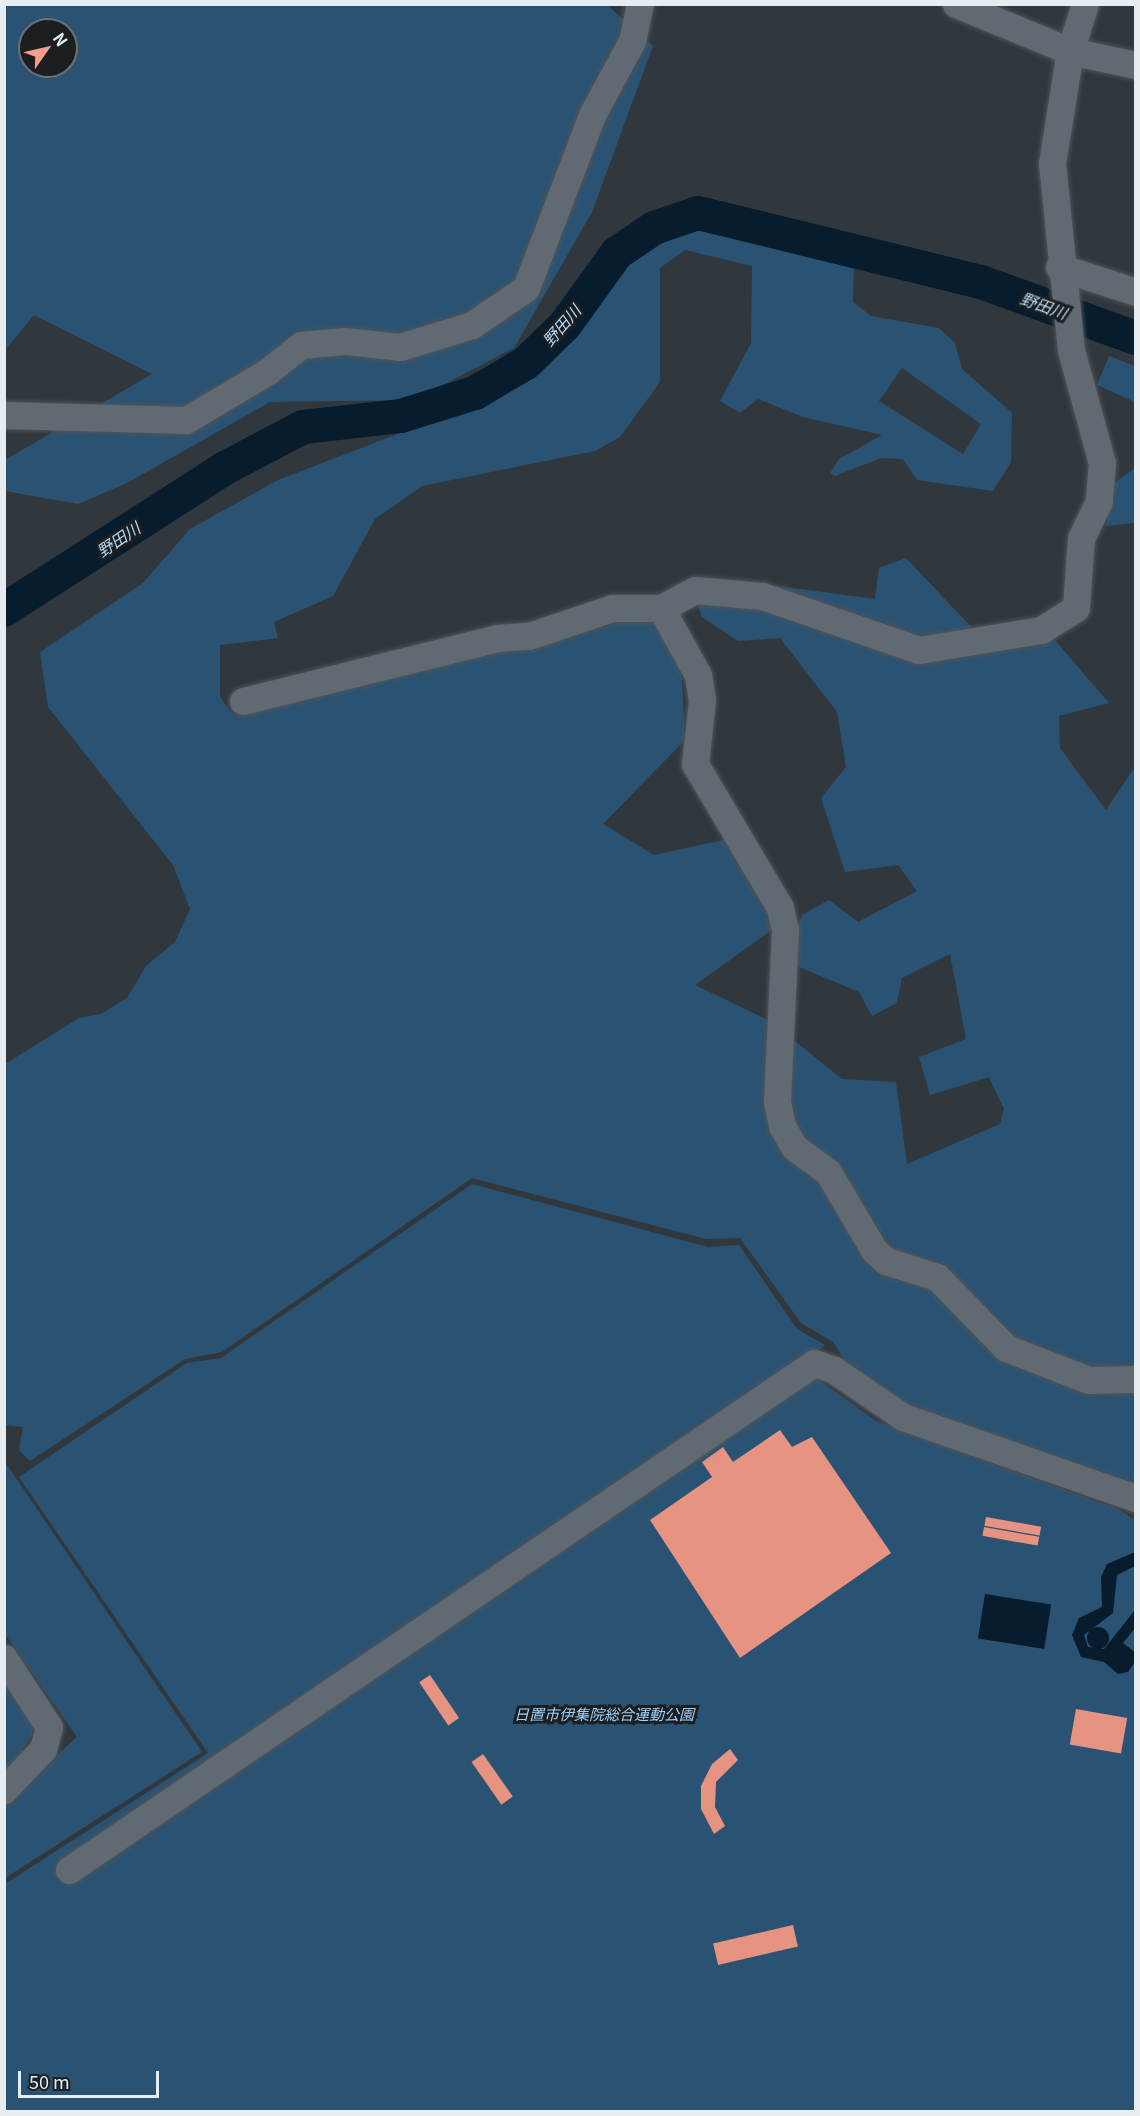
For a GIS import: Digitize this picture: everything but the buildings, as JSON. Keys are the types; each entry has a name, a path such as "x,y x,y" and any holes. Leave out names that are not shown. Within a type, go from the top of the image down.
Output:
{"street":[{"path":"4,415 186,420 267,372 301,345 345,342 400,347 472,325 526,288 593,113 632,41 640,4"},
{"path":"956,4 1070,51 1136,65"},
{"path":"243,701 497,638 529,636 612,608 661,608 695,590 762,596 919,650 1049,625 1076,608 1081,538 1099,501 1102,463 1071,350 1060,275 1052,164 1070,51 1085,4"},
{"path":"1060,275 1136,292"},
{"path":"661,608 698,675 702,700 695,764 780,908 785,930 777,1102 782,1126 794,1147 828,1172 874,1250 886,1261 937,1277 1006,1348 1089,1380 1136,1379"},
{"path":"69,1870 814,1363 834,1370 903,1417 1136,1498"},
{"path":"4,1658 49,1727 43,1749 4,1790"}],"green space":[{"path":"5,5 607,5 653,46 592,212 514,348 414,400 270,402 127,483 78,504 5,491 5,460 152,374 34,315 5,350"},
{"path":"698,223 854,261 853,302 871,316 939,328 955,343 962,369 1012,413 1011,462 993,491 917,480 903,459 881,458 835,476 830,473 839,459 882,435 803,417 758,399 740,413 720,401 751,343 752,266 685,250 660,268 660,382 620,437 595,451 422,486 375,519 333,596 274,622 278,638 220,645 220,696 230,712 324,694 650,615 681,662 685,740 603,824 654,855 733,838 776,927 695,985 770,1021 842,1079 896,1082 907,1164 1000,1124 1004,1109 989,1077 930,1095 919,1057 966,1039 950,954 902,978 897,1003 872,1016 859,992 792,964 789,946 802,915 829,900 858,922 917,891 898,865 845,872 821,798 846,767 837,712 780,638 738,641 702,617 695,597 771,585 875,599 879,568 906,558 993,650 1053,638 1109,703 1059,716 1060,748 1106,810 1135,767 1135,1486 899,1403 846,1362 833,1342 801,1323 740,1238 706,1239 472,1178 222,1352 185,1359 30,1461 19,1450 23,1427 5,1425 5,1064 79,1018 101,1014 127,998 146,966 175,942 190,909 173,865 48,707 40,652 143,583 190,529 278,480 429,422 537,373 625,260","holes":["902,368 981,424 963,454 879,401"]},
{"path":"1109,356 1135,366 1135,402 1097,385"},
{"path":"1135,468 1135,523 1106,526 1113,484"},
{"name":"日置市伊集院総合運動公園","path":"472,1184 708,1247 739,1245 797,1329 825,1345 819,1350 819,1380 876,1421 1118,1509 1135,1520 1135,2111 5,2111 5,1884 208,1753 19,1477 187,1363 221,1358"},
{"path":"5,1462 202,1752 5,1878 4,1803 77,1737 5,1634"},
{"path":"5,1672 31,1707 33,1733 5,1777"}],"shaded area":[{"path":"1135,1552 1135,1566 1117,1575 1113,1613 1084,1635 1088,1647 1104,1649 1135,1610 1135,1628 1123,1643 1135,1652 1135,1662 1128,1672 1118,1674 1104,1662 1081,1657 1072,1635 1079,1618 1102,1607 1101,1577 1107,1564"},
{"path":"985,1594 1051,1604 1044,1649 978,1638"},
{"path":"1094,1627 1102,1627 1109,1634 1109,1642 1102,1649 1094,1649 1087,1642 1087,1634"}],"waterway":[{"name":"野田川","path":"4,610 225,468 303,427 401,416 475,393 526,363 565,325 617,253 654,228 698,213 981,282 1136,338"}]}
